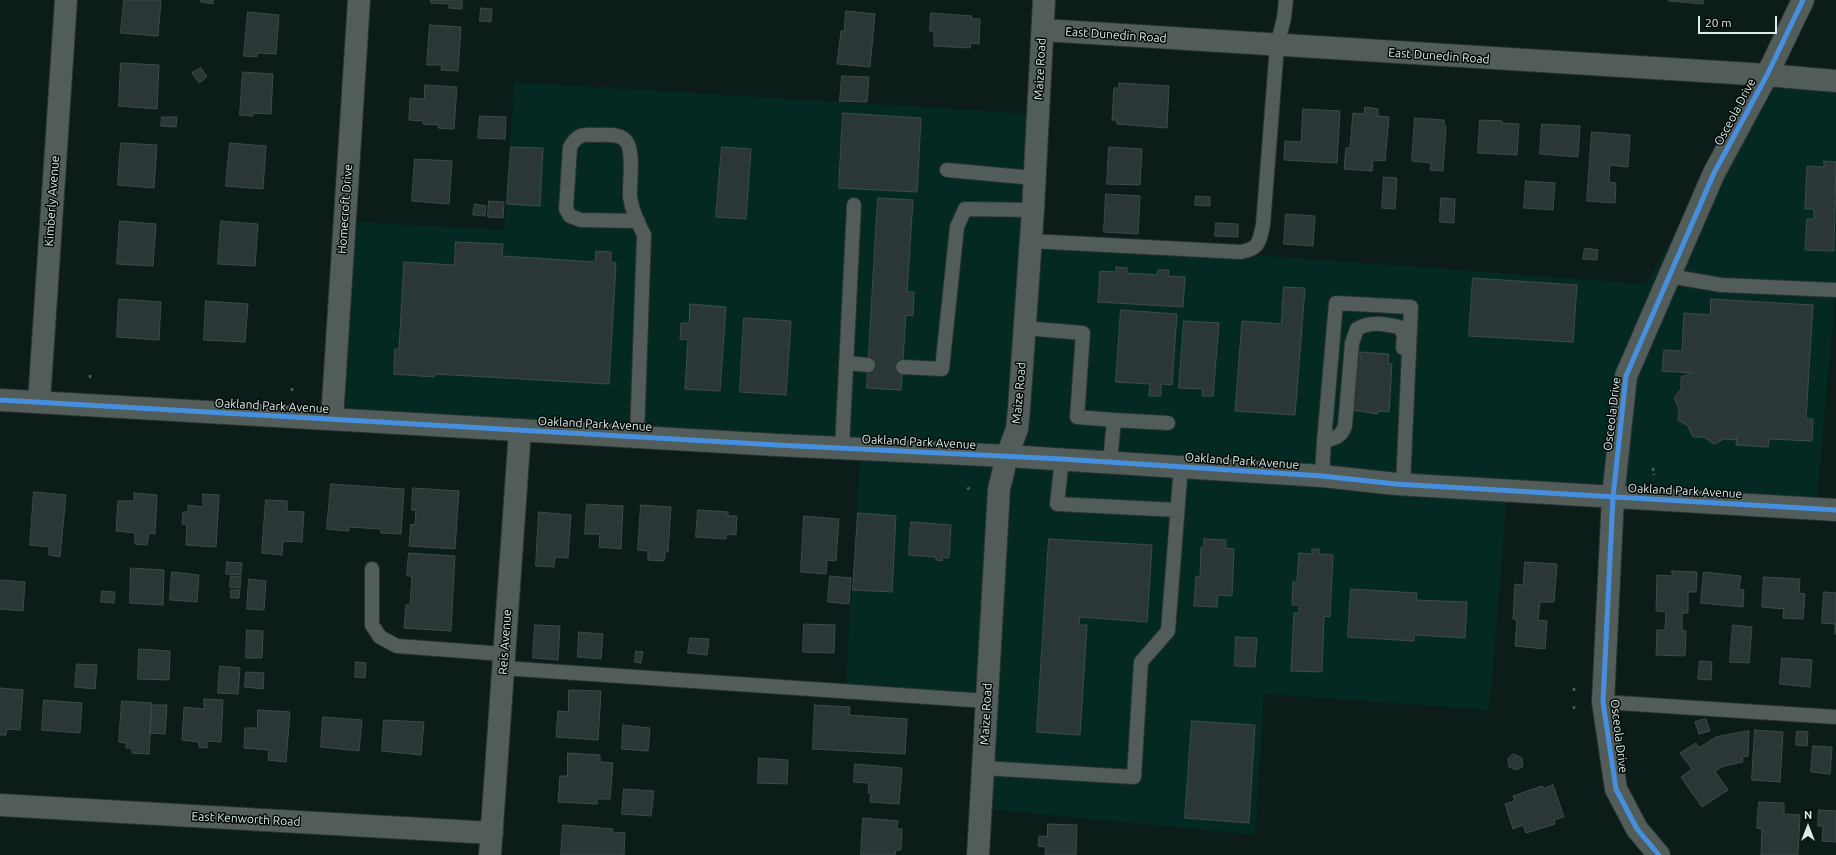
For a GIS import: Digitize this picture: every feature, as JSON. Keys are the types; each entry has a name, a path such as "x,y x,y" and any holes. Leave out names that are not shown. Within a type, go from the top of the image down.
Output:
{"street":[{"name":"Kimberly Avenue","path":"39,402 66,0"},
{"name":"Homecroft Drive","path":"332,419 359,0"},
{"name":"Maize Road","path":"978,855 999,489 1007,456 1017,429 1033,210 1044,0"},
{"name":"Osceola Drive","path":"1659,855 1637,830 1616,789 1603,702 1613,497 1626,376 1714,172 1766,75 1803,0"},
{"name":"East Dunedin Road","path":"1043,30 1277,46 1766,75 1836,81"},
{"name":"Oakland Park Avenue","path":"0,400 637,437 1180,466 1322,476 1403,485 1836,510"},
{"name":"Reis Avenue","path":"490,855 520,430"},
{"name":"East Kenworth Road","path":"0,805 492,833"}],"lane":[{"path":"1030,241 1241,252 1253,250 1259,242 1263,224 1277,46 1284,18 1286,0"},
{"path":"637,437 644,235 630,197 630,151 628,143 620,136 581,135 576,138 570,147 566,209 570,216 581,220 638,222"},
{"path":"947,170 1034,178"},
{"path":"842,448 854,205"},
{"path":"903,366 942,369 957,227 965,209 1033,210"},
{"path":"1669,276 1721,284 1836,290"},
{"path":"1322,476 1336,303 1411,307 1403,485"},
{"path":"1324,442 1343,433 1352,343 1357,329 1366,324 1382,323 1399,327 1404,334 1402,400 1407,407"},
{"path":"1024,328 1083,333 1078,417 1168,423"},
{"path":"846,363 868,365"},
{"path":"1110,462 1114,420"},
{"path":"1062,459 1058,504 1178,510"},
{"path":"983,768 1134,777 1141,662 1168,631 1180,466"},
{"path":"372,569 372,625 380,637 397,646 504,661 987,701"},
{"path":"1603,702 1836,717"}],"path":[{"path":"90,375 90,380"},
{"path":"292,386 292,391"},
{"path":"1653,468 1654,474"}],"shaded area":[{"path":"1791,76 1836,78 1836,288 1816,510 1508,484 1489,710 1264,694 1255,835 977,808 986,704 845,691 861,449 333,414 346,221 504,230 514,82 1039,114 1031,238 1646,284 1718,159 1768,92"}],"building":[{"path":"124,0 161,0 158,36 121,33"},
{"path":"201,0 213,0 213,4 201,2"},
{"path":"431,0 462,0 462,9 449,8 449,4 431,3"},
{"path":"1669,0 1704,0 1703,4"},
{"path":"481,8 492,9 491,22 480,21"},
{"path":"846,11 875,14 870,67 837,64 841,31 844,31"},
{"path":"248,12 279,15 276,54 257,53 257,57 244,56"},
{"path":"931,13 972,16 971,19 980,19 979,44 971,43 970,48 934,46 934,31 930,31"},
{"path":"430,25 461,27 458,71 441,70 442,65 427,65"},
{"path":"121,63 159,65 157,109 119,106"},
{"path":"201,68 207,77 199,83 192,73"},
{"path":"243,72 273,74 271,114 253,113 253,116 240,115"},
{"path":"842,76 869,77 867,102 840,101"},
{"path":"1119,83 1169,86 1167,128 1117,124 1117,120 1112,120 1114,88 1119,88"},
{"path":"425,85 457,87 454,129 438,128 439,125 423,124 423,121 409,120 410,98 424,99"},
{"path":"1365,107 1378,109 1378,116 1389,117 1385,161 1373,160 1372,171 1344,169 1346,148 1350,148 1353,113 1364,114"},
{"path":"1303,109 1340,111 1337,163 1284,160 1285,141 1301,142"},
{"path":"843,113 921,118 917,192 839,188"},
{"path":"480,116 506,117 505,139 478,138"},
{"path":"162,117 177,117 176,127 161,126"},
{"path":"1415,118 1444,120 1444,126 1446,126 1443,171 1430,170 1431,163 1412,161"},
{"path":"1480,120 1502,121 1502,123 1519,124 1517,155 1478,153"},
{"path":"1542,124 1580,126 1578,157 1540,154"},
{"path":"1592,132 1630,135 1628,167 1610,165 1609,182 1616,183 1615,203 1587,201"},
{"path":"121,143 157,145 154,188 118,185"},
{"path":"230,143 266,146 263,189 226,186"},
{"path":"511,147 543,148 540,206 507,204"},
{"path":"722,147 751,149 746,219 716,217"},
{"path":"1109,147 1142,149 1140,185 1107,184"},
{"path":"415,159 452,161 449,204 412,201"},
{"path":"1824,161 1836,162 1834,251 1805,250 1807,219 1814,219 1814,209 1805,209 1807,166 1824,167"},
{"path":"1384,177 1397,178 1395,209 1382,208"},
{"path":"1526,181 1555,183 1553,210 1524,208"},
{"path":"1106,194 1140,196 1138,234 1104,232"},
{"path":"1196,196 1210,197 1210,206 1195,205"},
{"path":"878,198 913,200 907,292 914,292 913,316 906,315 901,390 867,388"},
{"path":"1441,198 1455,199 1454,223 1440,222"},
{"path":"489,201 504,202 503,218 488,217"},
{"path":"475,204 486,206 485,216 473,215"},
{"path":"1286,214 1315,216 1313,246 1284,244"},
{"path":"120,221 156,224 153,266 117,264"},
{"path":"221,221 258,224 255,266 218,264"},
{"path":"1216,223 1238,224 1238,237 1215,236"},
{"path":"456,242 503,244 502,256 595,262 596,251 611,252 611,262 616,263 609,384 435,374 434,377 394,374 395,349 399,349 404,262 454,265"},
{"path":"1585,248 1598,250 1597,260 1583,259"},
{"path":"1116,267 1127,268 1127,273 1157,275 1158,270 1169,270 1168,276 1185,277 1183,307 1098,302 1100,271 1116,272"},
{"path":"1473,278 1577,285 1573,342 1469,336"},
{"path":"1284,287 1305,288 1295,415 1235,411 1242,321 1281,324"},
{"path":"119,299 161,302 159,340 117,337"},
{"path":"1711,299 1813,305 1806,419 1813,419 1812,441 1769,439 1768,447 1736,445 1737,436 1735,440 1724,439 1714,444 1704,437 1693,437 1688,426 1678,420 1679,409 1674,398 1681,389 1681,377 1692,373 1662,371 1664,350 1682,351 1684,313 1710,315"},
{"path":"206,301 248,304 245,342 204,340"},
{"path":"690,304 726,307 720,391 685,389 688,340 680,339 681,323 689,323"},
{"path":"1121,310 1177,314 1172,385 1161,384 1161,396 1149,396 1150,384 1116,382"},
{"path":"744,318 791,321 786,395 740,392"},
{"path":"1184,321 1219,323 1213,396 1202,396 1203,389 1179,388"},
{"path":"1360,352 1389,354 1388,364 1392,364 1389,412 1378,411 1378,414 1352,410 1354,382 1356,382 1357,362 1360,362"},
{"path":"331,484 404,489 401,534 381,533 381,529 349,527 349,531 327,529"},
{"path":"413,488 459,491 455,549 409,546 411,524 415,525 416,510 412,510"},
{"path":"34,492 66,495 60,557 49,555 49,547 30,545"},
{"path":"134,493 157,495 155,534 149,533 147,545 135,544 135,533 116,531 118,501 134,501"},
{"path":"203,494 219,495 216,547 186,545 187,525 182,524 183,512 188,512 188,505 203,507"},
{"path":"266,500 287,501 287,511 304,512 302,542 283,541 282,555 262,553"},
{"path":"587,504 623,506 621,549 599,547 600,534 585,534"},
{"path":"641,505 671,507 668,552 665,552 664,561 648,560 648,551 638,550"},
{"path":"698,510 728,512 728,516 737,516 736,535 726,534 726,539 696,537"},
{"path":"539,512 571,515 568,558 555,557 554,567 536,566"},
{"path":"858,513 896,516 892,592 853,590"},
{"path":"804,516 839,519 836,561 827,560 826,574 801,572"},
{"path":"911,522 951,525 949,558 942,557 942,561 936,560 936,557 909,555"},
{"path":"1049,539 1152,545 1147,622 1080,617 1079,625 1087,625 1080,735 1037,732"},
{"path":"1204,539 1226,540 1226,548 1234,549 1232,596 1218,595 1217,607 1194,606 1196,576 1200,577 1201,547 1204,547"},
{"path":"1312,549 1319,549 1319,554 1333,555 1330,617 1324,616 1322,672 1291,671 1294,613 1299,613 1299,605 1292,605 1293,582 1297,582 1299,553 1312,554"},
{"path":"409,553 455,556 451,631 404,628 406,605 410,605 412,576 407,576"},
{"path":"227,562 242,563 241,575 226,574"},
{"path":"1525,562 1557,564 1554,602 1540,602 1538,620 1547,621 1545,649 1515,646 1517,620 1513,619 1515,584 1523,585"},
{"path":"131,568 164,570 163,605 130,603"},
{"path":"1672,571 1697,572 1696,592 1688,592 1688,613 1682,613 1682,630 1686,631 1685,656 1656,655 1657,630 1665,630 1666,612 1656,611 1657,575 1672,576"},
{"path":"172,572 199,575 197,602 170,600"},
{"path":"1704,572 1741,576 1739,589 1744,590 1743,607 1701,603"},
{"path":"231,576 241,577 240,588 230,587"},
{"path":"830,576 851,578 849,604 828,602"},
{"path":"1764,577 1800,579 1799,593 1805,594 1803,619 1783,618 1784,609 1762,607"},
{"path":"249,579 266,581 264,610 247,609"},
{"path":"0,580 25,582 23,611 0,609"},
{"path":"1351,589 1417,593 1416,600 1467,602 1465,638 1414,635 1414,641 1348,637"},
{"path":"231,590 240,590 239,598 231,598"},
{"path":"102,591 115,592 114,603 101,602"},
{"path":"1824,592 1836,593 1836,634 1835,624 1822,623"},
{"path":"804,624 835,625 834,653 803,652"},
{"path":"535,625 560,626 558,660 533,658"},
{"path":"1733,625 1752,627 1749,663 1730,662"},
{"path":"247,630 263,631 262,658 246,658"},
{"path":"579,632 603,634 601,659 578,657"},
{"path":"1236,637 1257,638 1255,667 1235,666"},
{"path":"690,638 709,639 707,655 688,653"},
{"path":"139,649 170,651 169,680 138,679"},
{"path":"636,651 643,652 641,663 635,662"},
{"path":"1782,658 1812,660 1810,687 1780,684"},
{"path":"1700,661 1712,662 1711,680 1698,679"},
{"path":"356,662 366,663 365,678 355,677"},
{"path":"77,664 97,665 95,689 75,687"},
{"path":"220,666 240,668 238,694 218,693"},
{"path":"246,672 264,673 263,689 245,687"},
{"path":"0,688 23,690 20,730 7,729 6,735 0,735"},
{"path":"569,690 601,691 598,740 556,737 558,711 568,712"},
{"path":"204,699 223,700 221,742 207,741 207,748 199,747 199,742 182,740 184,707 204,709"},
{"path":"44,700 82,703 80,733 42,730"},
{"path":"122,701 152,703 149,754 132,753 132,748 126,748 126,743 119,742"},
{"path":"152,705 167,705 165,734 150,733"},
{"path":"815,705 850,707 849,715 907,719 905,754 813,749"},
{"path":"258,710 290,712 286,762 268,760 269,750 244,748 245,728 257,728"},
{"path":"323,717 362,720 359,751 321,747"},
{"path":"1706,719 1710,731 1699,734 1695,722"},
{"path":"384,720 424,722 421,755 382,751"},
{"path":"1192,721 1255,725 1249,823 1185,818"},
{"path":"623,725 650,728 648,751 622,749"},
{"path":"1755,730 1783,732 1780,782 1752,780"},
{"path":"1749,731 1748,756 1742,757 1743,762 1724,766 1715,771 1728,790 1702,807 1681,777 1692,769 1680,753 1696,743 1699,748 1716,737"},
{"path":"1797,731 1808,732 1807,746 1796,745"},
{"path":"1813,746 1832,747 1830,774 1811,772"},
{"path":"568,753 600,755 600,762 613,763 610,799 597,799 597,804 558,802 560,776 567,776"},
{"path":"1514,754 1522,758 1523,766 1517,770 1509,767 1508,759"},
{"path":"759,758 788,760 787,784 758,783"},
{"path":"855,764 902,768 899,804 870,802 871,793 868,793 869,783 854,782"},
{"path":"1553,785 1564,817 1554,820 1555,824 1526,833 1523,825 1513,829 1505,804 1515,801 1513,796 1542,786 1544,788"},
{"path":"624,789 654,791 651,816 622,814"},
{"path":"1759,802 1784,803 1784,814 1800,815 1798,855 1761,855 1762,829 1757,828"},
{"path":"1819,810 1836,811 1836,842 1822,841 1823,826 1818,826"},
{"path":"863,818 898,821 897,829 902,829 901,850 896,850 895,855 861,855"},
{"path":"1048,824 1077,825 1076,855 1045,855 1046,847 1038,846 1039,836 1047,837"},
{"path":"563,825 613,829 612,832 625,833 624,855 561,855"}],"cycle path":[{"path":"1659,855 1637,829 1616,789 1603,702 1613,497 1626,376 1714,173 1767,75 1803,0"},
{"path":"0,400 777,445 1062,459 1322,476 1396,484 1836,510"}]}
